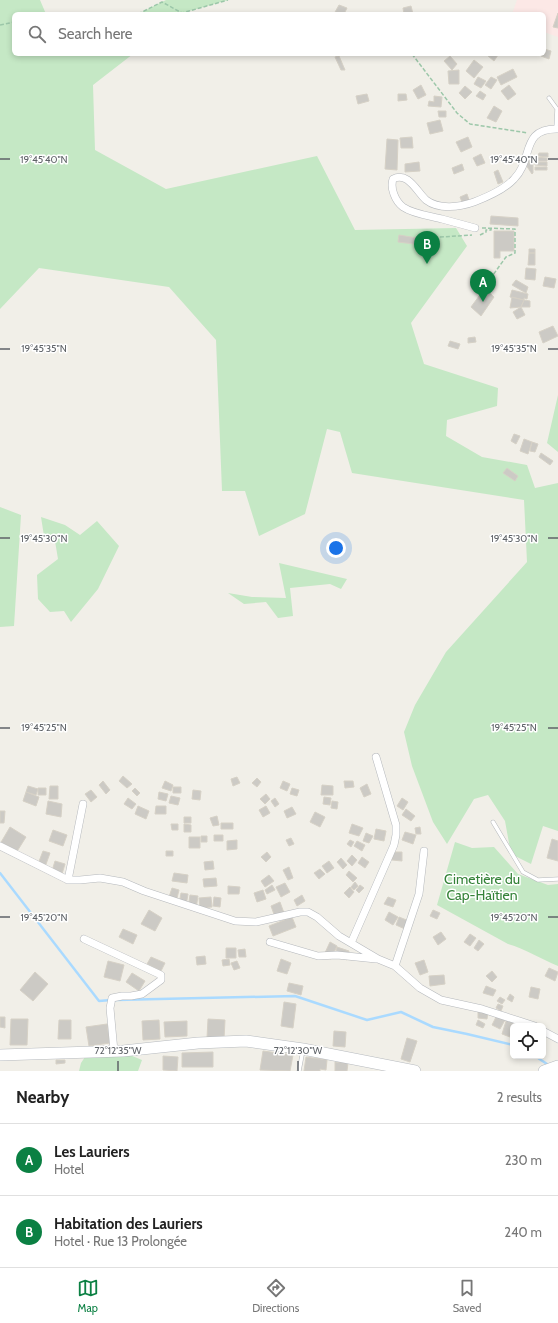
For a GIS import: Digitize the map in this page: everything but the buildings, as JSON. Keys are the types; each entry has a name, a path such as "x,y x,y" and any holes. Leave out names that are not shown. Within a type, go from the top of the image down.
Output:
{"street":[{"path":"475,228 414,212 403,207 397,200 394,193 392,182 393,179 398,177 406,179 433,204 451,207 461,206 496,192 514,180 522,167 532,139 536,134 545,130 557,129"},
{"path":"351,943 394,845 396,835 396,825 376,757"},
{"path":"68,880 83,804"},
{"path":"0,846 68,880 100,878 123,882 144,891 235,921 256,922 300,912 308,912 317,917 339,936 378,959 395,966 420,988 441,1000 482,1009 526,1023"},
{"path":"395,966 419,894 424,851"},
{"path":"84,939 162,975 161,980 142,994 122,996 112,1000 110,1008 114,1051"},
{"path":"270,942 318,956 337,955 378,959"},
{"path":"546,1032 558,1039"},
{"path":"0,1055 114,1051 198,1043 246,1041 303,1049 415,1071"},
{"path":"544,1071 558,1066"}],"lane":[{"path":"550,98 557,109 557,129"},
{"path":"493,822 523,872 538,880 558,879"},
{"path":"299,1071 303,1049"}],"path":[{"path":"186,12 228,0"},
{"path":"142,12 162,2 180,12"},
{"path":"0,25 12,22"},
{"path":"414,56 457,114 470,124 536,134"},
{"path":"475,228 515,229 515,253 506,257 485,286"},
{"path":"479,235 486,232 486,230 491,230 491,228"},
{"path":"424,247 425,238 471,235"}],"shaded area":[{"path":"517,0 558,0 558,37 546,33 546,12 513,12"}],"green space":[{"path":"0,0 40,0 45,12 12,12 12,56 130,56 93,85 95,150 166,189 317,156 355,230 456,228 467,246 411,323 424,364 498,388 497,406 447,420 446,436 482,457 527,465 535,488 558,483 558,831 543,826 531,864 511,854 505,821 488,795 474,799 447,844 433,822 412,766 404,732 415,705 446,652 527,562 524,500 352,473 340,432 327,429 305,514 259,536 245,491 222,491 216,340 169,287 39,268 0,309"},
{"path":"166,0 228,0 186,12 142,12"},
{"path":"558,395 558,452 547,443"},
{"path":"0,507 21,515 14,626 0,627"},
{"path":"41,517 65,525 80,535 97,521 119,546 98,589 71,622 64,611 50,612 38,599 37,575 58,559 55,541 44,536"},
{"path":"279,563 347,579 341,589 330,584 290,588 293,616 278,618 266,602 244,604 228,593 252,597 286,598"},
{"name":"Cimetière du Cap-Haïtien","path":"455,842 472,848 494,847 518,874 548,885 558,884 558,966 508,944 437,905"},
{"path":"108,1046 142,1060 138,1071 79,1071 81,1063 89,1051"}],"waterway":[{"path":"0,873 99,1001 111,1000"},
{"path":"116,1000 295,996 367,1020 401,1012 433,1027 510,1044"},
{"path":"540,1059 547,1064"}],"place":[{"name":"Habitation des Lauriers","path":"427,264"},
{"name":"Les Lauriers","path":"483,302"}]}
